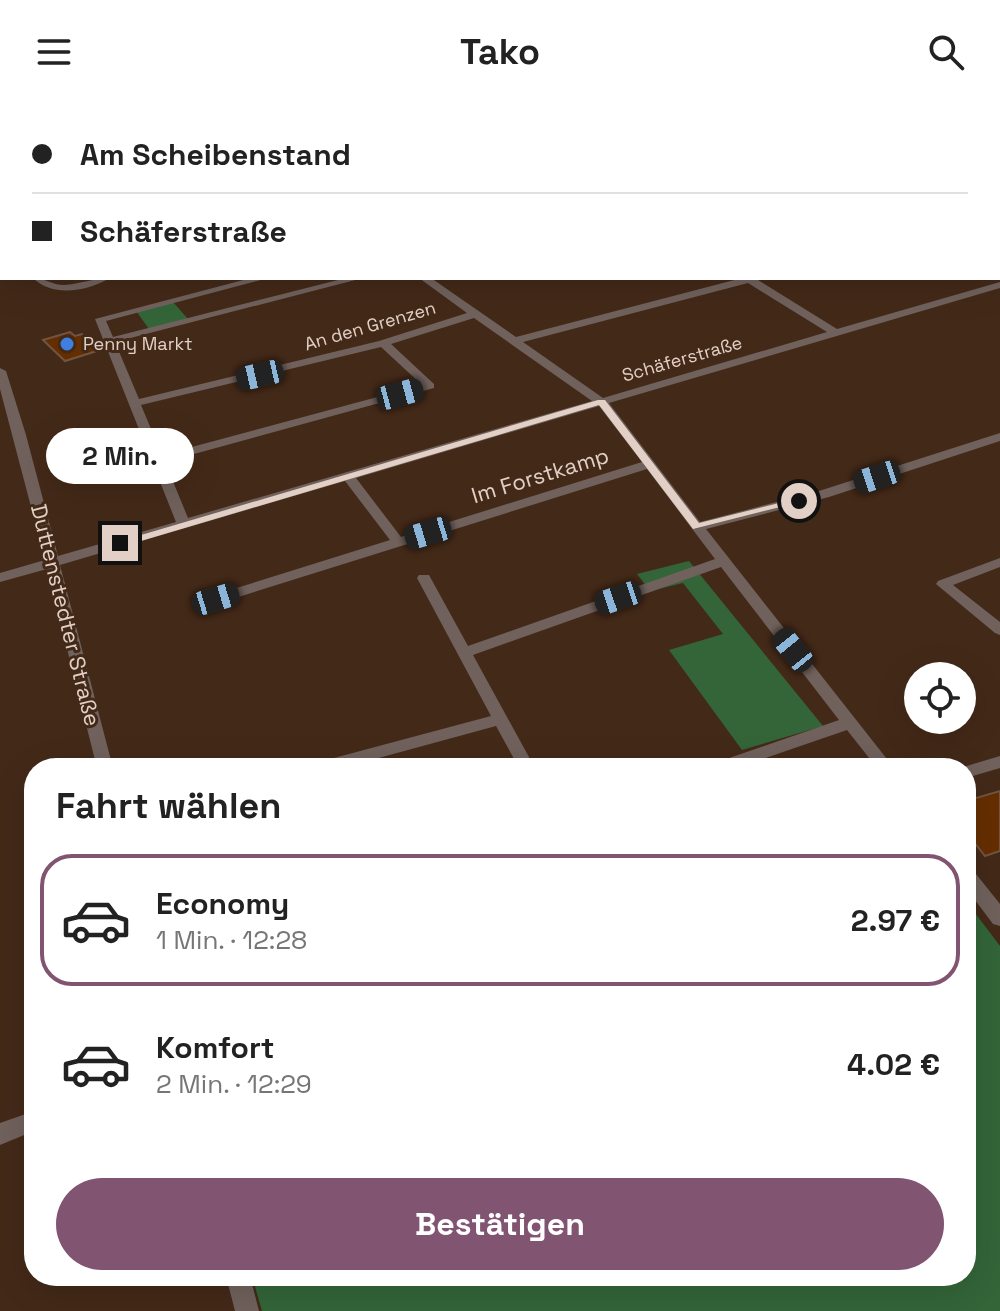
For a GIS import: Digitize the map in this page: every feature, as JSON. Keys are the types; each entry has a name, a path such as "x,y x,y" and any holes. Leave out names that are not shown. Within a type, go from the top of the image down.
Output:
{"street":[{"path":"40,280 46,287 62,289 97,280"},
{"path":"184,524 100,319 255,280"},
{"path":"108,341 350,280"},
{"path":"428,280 601,402 878,758"},
{"path":"515,341 744,280"},
{"path":"754,280 836,333"},
{"name":"Schäferstraße","path":"0,578 1000,285"},
{"path":"195,295 212,315"},
{"name":"An den Grenzen","path":"133,404 383,343 476,314"},
{"path":"157,460 430,386 383,343"},
{"name":"Duttenstedter Straße","path":"0,371 20,435 102,758"},
{"path":"697,527 824,494 1000,437"},
{"name":"Im Forstkamp","path":"216,599 649,464"},
{"path":"348,476 398,542"},
{"path":"466,652 723,561"},
{"path":"1000,562 943,584 1000,630"},
{"path":"424,578 522,758"},
{"path":"360,758 501,719"},
{"path":"747,758 851,722"},
{"path":"976,769 1000,762"},
{"path":"976,887 1000,918"},
{"path":"0,1134 24,1125"},
{"path":"241,1286 247,1311"}],"green space":[{"path":"173,302 188,319 149,329 136,311"},
{"path":"689,561 823,726 742,750 669,650 723,634 683,583 650,591 637,574"},
{"path":"976,914 1000,946 1000,1311 262,1311 255,1286 976,1286"}],"building":[{"name":"Penny Markt","path":"70,332 75,336 82,334 100,350 65,361 43,340"},
{"path":"1000,791 1000,851 985,856 976,845 976,798"}],"place":[{"name":"Penny Markt","path":"67,344"}],"route":[{"path":"120,543 601,402 697,527 799,501"}]}
